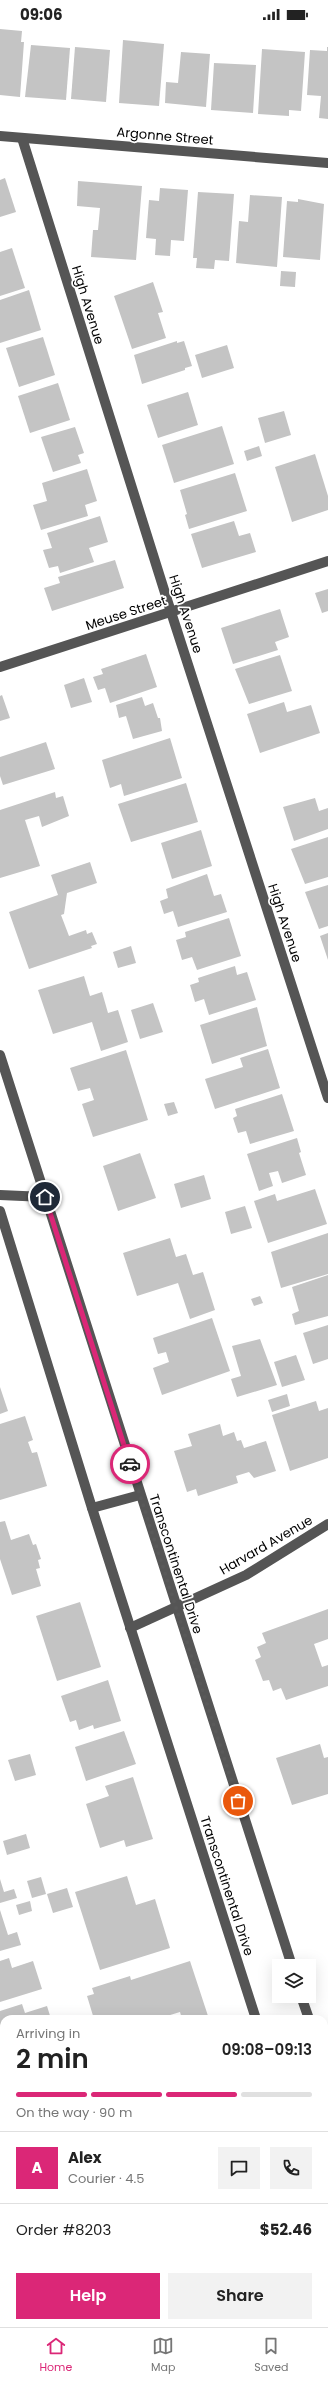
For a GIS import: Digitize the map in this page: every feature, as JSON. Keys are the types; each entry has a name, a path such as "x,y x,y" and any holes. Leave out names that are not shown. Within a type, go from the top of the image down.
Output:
{"street":[{"name":"Argonne Street","path":"0,136 328,163"},
{"name":"High Avenue","path":"22,138 171,612 328,1098"},
{"name":"Meuse Street","path":"0,667 328,561"},
{"name":"Transcontinental Drive","path":"0,1056 290,1959"},
{"path":"0,1195 45,1197"},
{"name":"Transcontinental Drive","path":"0,1211 130,1628 255,2015"},
{"path":"92,1508 140,1495"},
{"name":"Harvard Avenue","path":"130,1628 246,1575 328,1524"},
{"path":"303,2003 308,2015"}],"building":[{"path":"0,29 22,31 21,42 24,42 20,97 0,95"},
{"path":"123,40 164,44 159,106 119,103"},
{"path":"31,45 70,48 66,100 25,97"},
{"path":"75,47 110,50 106,102 71,99"},
{"path":"327,47 328,119 319,118 321,96 307,95 310,50 327,51"},
{"path":"262,49 305,52 301,111 289,110 289,116 258,114"},
{"path":"181,52 210,54 206,107 165,103 166,82 178,83"},
{"path":"214,63 256,65 253,113 211,110"},
{"path":"5,178 16,212 0,217 0,180"},
{"path":"78,181 142,186 136,260 91,257 93,230 98,230 100,208 77,206"},
{"path":"160,188 188,190 184,241 171,240 170,256 155,255 156,239 146,238 149,200 159,201"},
{"path":"198,192 234,194 229,261 215,260 214,269 196,268 197,258 193,258"},
{"path":"250,195 282,197 277,267 236,263 239,221 248,222"},
{"path":"298,199 324,204 320,260 283,257 287,201 298,202"},
{"path":"12,248 25,288 0,296 0,252"},
{"path":"281,271 296,272 295,287 280,286"},
{"path":"153,282 163,312 158,313 166,338 132,349 114,296"},
{"path":"29,290 41,330 0,343 0,300"},
{"path":"43,337 55,375 19,387 6,348"},
{"path":"177,341 177,343 184,341 192,366 185,368 185,370 142,384 134,355"},
{"path":"227,345 234,368 202,378 195,355"},
{"path":"58,383 70,420 30,433 18,396"},
{"path":"188,392 198,425 158,438 147,405"},
{"path":"284,411 291,435 265,443 258,418"},
{"path":"222,426 234,464 174,483 162,445"},
{"path":"75,427 84,453 78,455 81,463 53,472 41,437"},
{"path":"259,446 262,456 247,461 244,451"},
{"path":"315,454 328,496 328,510 292,522 275,467"},
{"path":"87,469 97,501 85,505 88,516 41,530 33,505 47,501 42,483"},
{"path":"235,473 247,511 189,529 185,515 187,514 180,490"},
{"path":"100,516 108,542 89,548 94,562 60,573 58,566 49,568 43,550 52,548 47,533"},
{"path":"234,521 239,536 250,533 256,552 202,568 191,534"},
{"path":"115,560 124,588 52,611 44,588 60,583 58,577"},
{"path":"328,589 328,611 322,613 315,593"},
{"path":"280,609 289,637 275,642 278,650 233,664 221,628"},
{"path":"146,654 157,687 110,703 105,688 98,690 93,677 103,674 101,669"},
{"path":"280,655 292,691 249,704 235,669"},
{"path":"84,678 92,702 71,708 64,685"},
{"path":"2,695 10,718 0,721 0,696"},
{"path":"142,697 145,706 153,703 158,718 160,718 162,731 133,739 126,716 119,718 116,705"},
{"path":"284,702 287,712 311,705 320,733 260,753 247,714"},
{"path":"170,738 182,778 124,796 121,784 110,788 102,760"},
{"path":"46,742 55,769 3,785 0,776 0,757"},
{"path":"186,783 198,822 131,842 118,804"},
{"path":"55,792 56,798 63,796 69,816 42,827 39,816 25,820 40,866 0,878 0,810"},
{"path":"315,798 319,811 328,808 328,829 294,841 283,807"},
{"path":"201,830 212,866 172,879 161,843"},
{"path":"328,837 328,877 305,884 291,849"},
{"path":"90,862 97,883 67,893 64,914 61,915 69,936 86,930 87,934 92,932 97,944 91,946 92,948 29,969 9,912 58,895 51,875"},
{"path":"207,874 214,896 221,894 227,912 178,927 173,911 164,914 160,901 168,898 166,889"},
{"path":"328,885 328,926 319,929 305,892"},
{"path":"229,918 241,956 197,970 192,957 182,960 176,940 186,937 185,932"},
{"path":"328,933 328,960 320,936"},
{"path":"131,946 136,963 118,968 113,952"},
{"path":"235,966 237,975 247,972 256,1000 209,1015 204,999 195,1002 190,985 199,982 198,978"},
{"path":"84,976 90,996 102,992 108,1013 118,1010 128,1042 101,1051 92,1022 53,1034 38,990"},
{"path":"153,1003 163,1032 140,1039 131,1010"},
{"path":"257,1007 267,1046 212,1064 200,1025"},
{"path":"268,1049 280,1088 215,1109 205,1079 243,1067 240,1058"},
{"path":"126,1050 148,1120 93,1137 82,1104 94,1100 90,1088 78,1091 70,1068"},
{"path":"282,1094 294,1131 250,1144 246,1131 238,1133 233,1118 237,1116 235,1109"},
{"path":"174,1102 178,1113 168,1116 164,1104"},
{"path":"297,1138 301,1152 299,1153 306,1175 282,1183 278,1171 269,1173 273,1186 259,1191 247,1154"},
{"path":"140,1153 156,1198 118,1211 103,1166"},
{"path":"204,1175 211,1199 181,1208 174,1184"},
{"path":"315,1189 327,1224 268,1243 254,1201 275,1194 277,1201"},
{"path":"245,1206 252,1228 231,1234 225,1212"},
{"path":"328,1233 328,1274 281,1288 271,1252"},
{"path":"170,1238 176,1257 186,1254 193,1275 203,1272 215,1310 190,1319 178,1283 137,1296 123,1253"},
{"path":"328,1275 328,1316 295,1325 292,1314 299,1311 292,1287"},
{"path":"260,1296 263,1303 254,1306 251,1299"},
{"path":"212,1318 230,1371 162,1395 153,1368 169,1362 166,1352 158,1354 153,1338"},
{"path":"328,1325 328,1359 313,1364 303,1333"},
{"path":"260,1339 277,1385 237,1397 231,1379 241,1376 232,1346"},
{"path":"296,1355 305,1380 282,1387 274,1362"},
{"path":"0,1387 8,1411 0,1414"},
{"path":"287,1394 290,1406 272,1412 268,1400"},
{"path":"316,1401 319,1411 328,1408 328,1458 290,1471 272,1415"},
{"path":"25,1416 33,1440 28,1442 32,1453 37,1452 47,1486 0,1500 0,1424"},
{"path":"220,1424 223,1436 234,1432 237,1441 241,1440 244,1448 266,1441 276,1471 254,1478 249,1472 236,1476 238,1483 198,1496 196,1489 187,1492 174,1451 192,1446 188,1434"},
{"path":"5,1521 11,1540 29,1534 33,1545 36,1544 41,1559 38,1560 40,1568 36,1569 41,1586 12,1595 0,1559 0,1522"},
{"path":"80,1602 101,1667 57,1681 36,1616"},
{"path":"328,1609 328,1639 314,1644 322,1667 328,1665 328,1686 286,1700 281,1688 273,1691 269,1680 263,1681 255,1660 261,1657 257,1647 266,1643 262,1633"},
{"path":"108,1680 121,1721 94,1729 93,1725 79,1730 76,1720 70,1722 61,1696"},
{"path":"124,1731 136,1764 86,1781 75,1747"},
{"path":"320,1744 324,1758 328,1757 328,1794 292,1805 276,1758"},
{"path":"30,1754 36,1775 15,1781 8,1760"},
{"path":"133,1777 153,1839 126,1847 124,1840 100,1848 86,1804 109,1796 105,1786"},
{"path":"26,1834 30,1848 7,1855 3,1841"},
{"path":"127,1876 136,1905 155,1899 170,1948 100,1970 75,1892"},
{"path":"41,1877 46,1894 32,1898 27,1881"},
{"path":"0,1879 4,1892 14,1889 17,1898 0,1903"},
{"path":"67,1888 73,1907 53,1913 47,1894"},
{"path":"30,1901 32,1911 19,1915 16,1905"},
{"path":"0,1910 8,1935 17,1932 21,1945 0,1951"},
{"path":"9,1958 12,1968 33,1961 42,1989 0,2002 0,1961"},
{"path":"190,1961 208,2015 181,2015 180,2012 170,2015 93,2015 87,1996 94,1994 92,1988 130,1976 131,1980"},
{"path":"22,2004 25,2013 47,2006 50,2015 0,2015 0,2011"}],"way so far":[{"path":"130,1464 238,1801"}],"route":[{"path":"45,1197 130,1464"}]}
